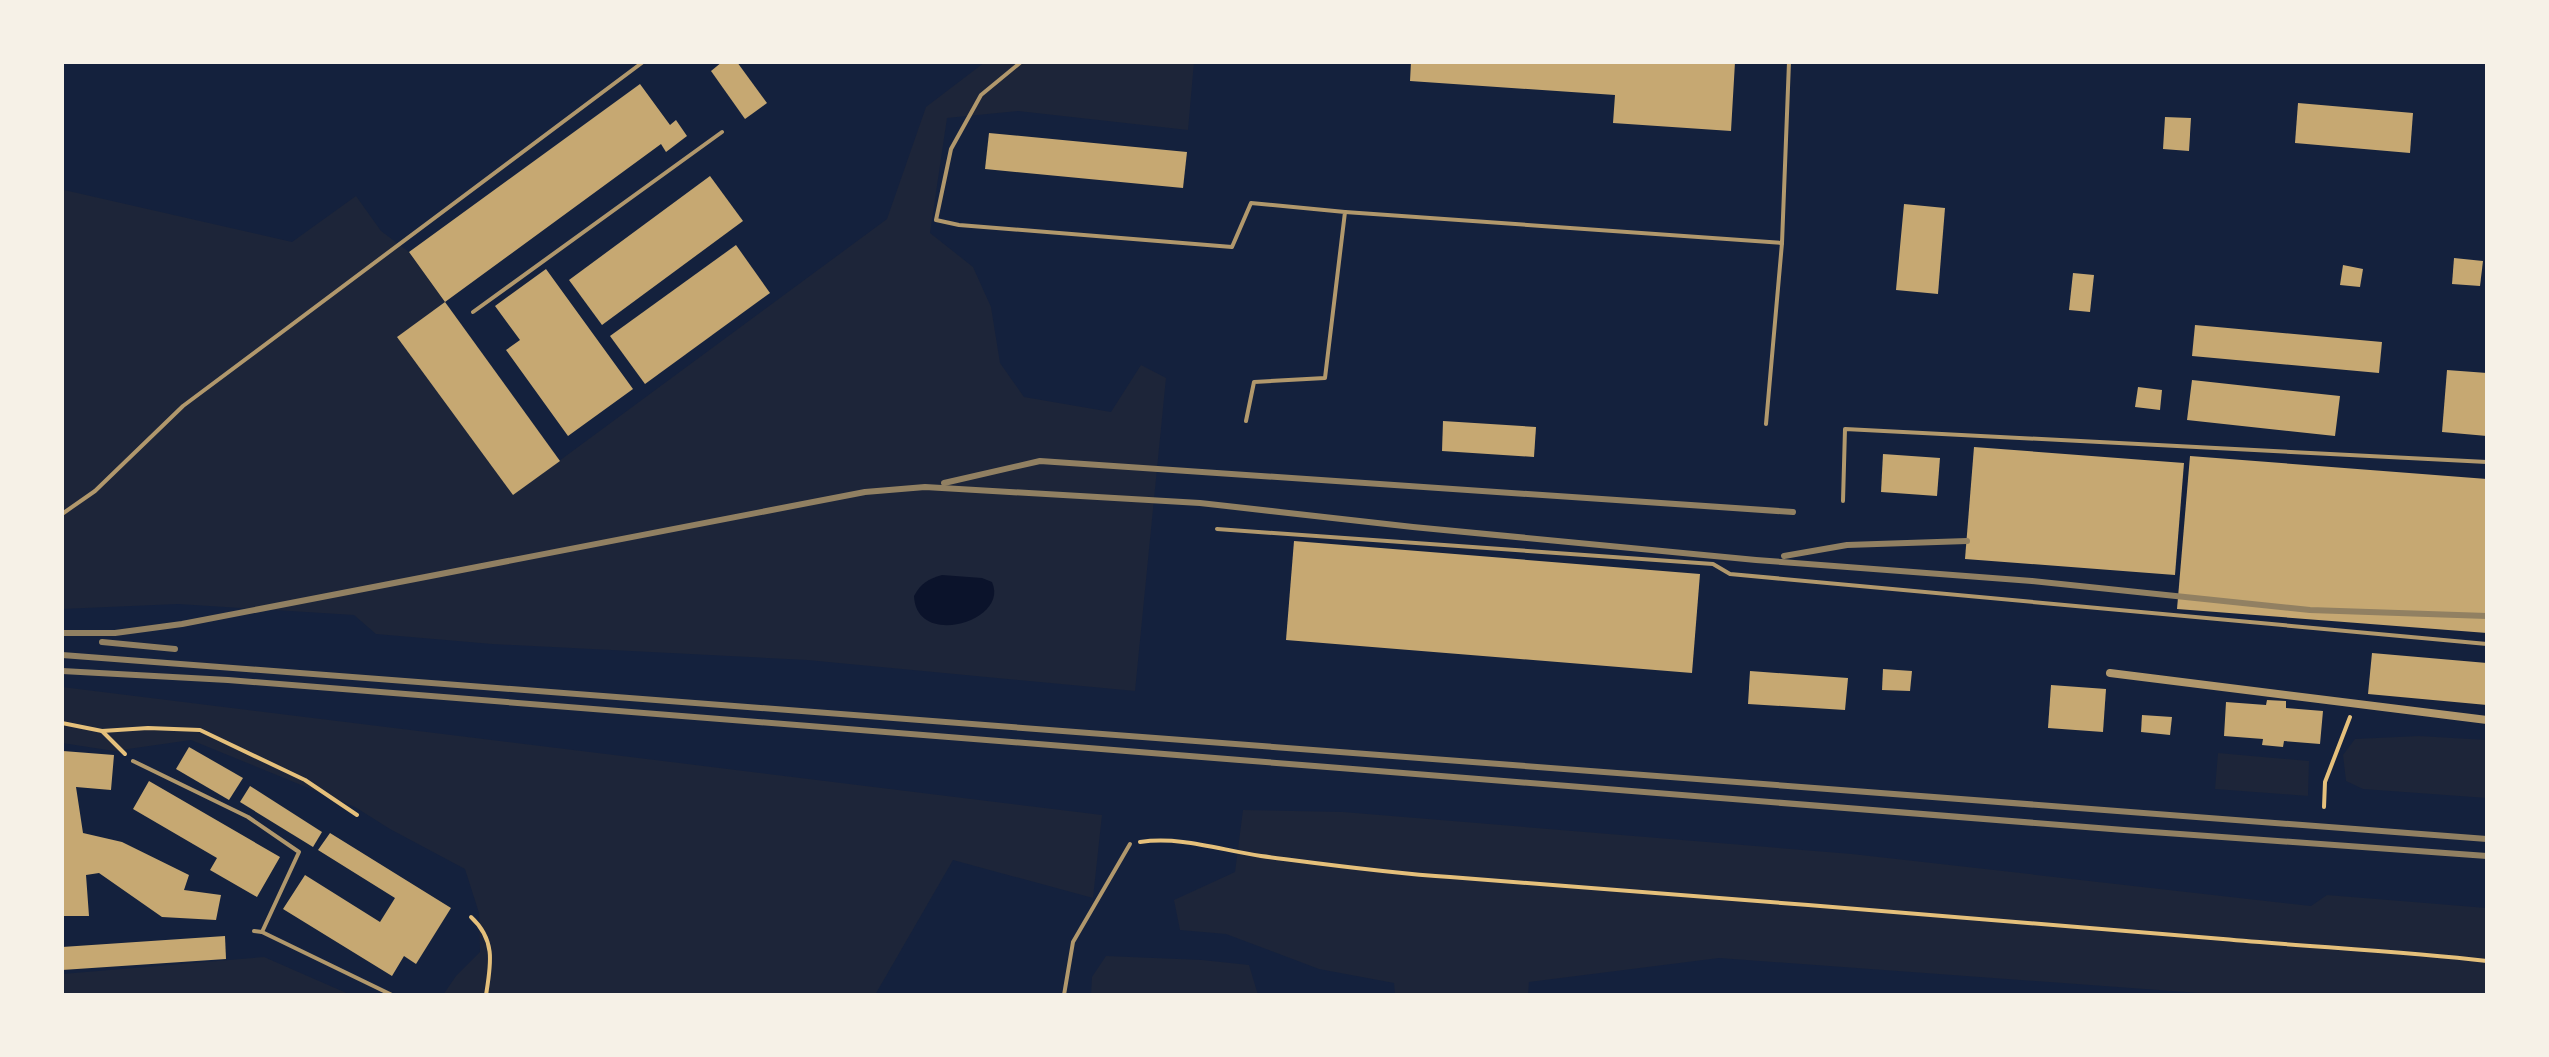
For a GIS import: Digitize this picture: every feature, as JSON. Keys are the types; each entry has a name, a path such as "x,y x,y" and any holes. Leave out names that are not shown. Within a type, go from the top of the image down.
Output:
{"street":[{"path":"2110,673 2487,720"}],"lane":[{"path":"62,514 95,491 183,406 643,62"},
{"path":"1021,62 981,95 951,149 936,220 959,225 1232,247 1251,203 1782,243"},
{"path":"1766,424 1782,243 1789,62"},
{"path":"473,312 722,132"},
{"path":"1246,421 1254,382 1325,378 1345,212"},
{"path":"1843,501 1845,429 2487,462"},
{"path":"1217,529 1713,564 1730,574 2487,644"},
{"path":"133,761 248,817 299,852 262,932"},
{"path":"1064,995 1073,942 1130,844"},
{"path":"254,931 262,932 392,995"}],"path":[{"path":"2324,807 2325,782 2355,704"},
{"path":"62,723 102,731 148,728 200,730 305,780 357,815"},
{"path":"102,731 133,761"},
{"path":"1130,844 1155,840 1191,842 1256,855 1422,875 2397,951 2487,961"},
{"path":"471,917 484,929 490,948 486,995"}],"shaded area":[{"path":"985,62 1194,62 1188,130 1018,111 947,118 930,233 973,267 991,307 1000,363 1024,397 1111,412 1141,365 1166,378 1135,691 807,660 492,644 376,634 354,615 178,604 62,609 64,190 292,242 356,196 381,231 409,252 445,302 397,337 513,495 887,219 926,107"},
{"path":"942,575 982,578 992,582 994,596 988,608 976,618 960,624 930,622 919,612 914,596 925,582"},
{"path":"62,687 1102,815 1093,898 953,860 875,995 443,995 456,976 480,952 479,913 465,869 355,807 191,740 114,751 62,743"},
{"path":"2419,736 2487,740 2487,798 2363,789 2346,781 2343,755 2355,739"},
{"path":"2218,753 2309,761 2308,796 2215,789"},
{"path":"1243,810 1343,812 1852,854 2311,906 2327,895 2487,908 2487,995 2227,995 1719,958 1529,982 1528,995 1395,995 1394,983 1319,969 1226,934 1180,930 1174,900 1235,872"},
{"path":"1106,956 1249,965 1258,995 1091,995 1092,977"},
{"path":"264,957 351,995 62,995 62,974"}],"building":[{"path":"722,62 737,62 767,103 745,119 711,71"},
{"path":"1411,62 1735,62 1731,131 1613,123 1615,95 1410,81"},
{"path":"640,84 670,125 676,120 687,136 666,152 661,144 445,302 409,252"},
{"path":"2298,103 2413,113 2410,153 2295,143"},
{"path":"2165,117 2191,118 2189,151 2163,149"},
{"path":"989,133 1187,152 1183,188 985,169"},
{"path":"710,176 743,221 602,325 569,280"},
{"path":"1904,204 1945,208 1938,294 1896,290"},
{"path":"736,245 770,293 645,384 610,336"},
{"path":"2454,258 2483,261 2480,286 2452,284"},
{"path":"2343,265 2363,269 2360,287 2340,285"},
{"path":"546,269 633,389 568,436 506,350 520,340 495,306"},
{"path":"2073,273 2094,275 2090,312 2069,310"},
{"path":"445,302 560,461 513,495 397,337"},
{"path":"2195,325 2382,342 2379,373 2192,356"},
{"path":"2447,370 2487,373 2487,436 2442,432"},
{"path":"2192,380 2340,396 2335,436 2187,420"},
{"path":"2138,387 2162,390 2160,410 2135,407"},
{"path":"1443,421 1536,427 1534,457 1442,451"},
{"path":"1974,447 2184,463 2175,575 1965,559"},
{"path":"1883,454 1940,458 1937,496 1881,492"},
{"path":"2190,456 2487,479 2487,633 2177,609"},
{"path":"1294,541 1700,574 1692,673 1286,640"},
{"path":"2372,653 2487,663 2487,705 2368,694"},
{"path":"1883,669 1912,671 1910,691 1882,690"},
{"path":"1750,671 1848,678 1845,710 1748,704"},
{"path":"2051,685 2106,689 2103,732 2048,728"},
{"path":"2267,700 2286,701 2286,708 2323,711 2320,744 2284,741 2283,747 2262,745 2263,739 2224,736 2226,702 2266,705"},
{"path":"2142,715 2172,717 2170,735 2141,732"},
{"path":"189,747 243,778 229,800 176,769"},
{"path":"63,751 114,755 111,790 76,787 83,833 122,842 189,875 184,890 221,895 216,920 162,917 99,873 86,875 89,916 62,916"},
{"path":"149,781 280,857 257,897 210,870 217,858 133,809"},
{"path":"250,786 322,832 313,847 240,802"},
{"path":"330,833 451,908 416,964 404,956 392,976 283,909 305,875 380,922 395,898 318,850"},
{"path":"225,936 226,959 62,970 62,947"}],"railway":[{"path":"944,483 1040,461 1793,512"},
{"path":"62,633 115,633 182,624 865,492 925,487 1200,503 1413,527 1756,560 2032,581 2310,610 2487,616"},
{"path":"1784,556 1847,545 1967,541"},
{"path":"102,642 175,649"},
{"path":"62,655 2487,839"},
{"path":"62,671 228,680 2487,856"}]}
